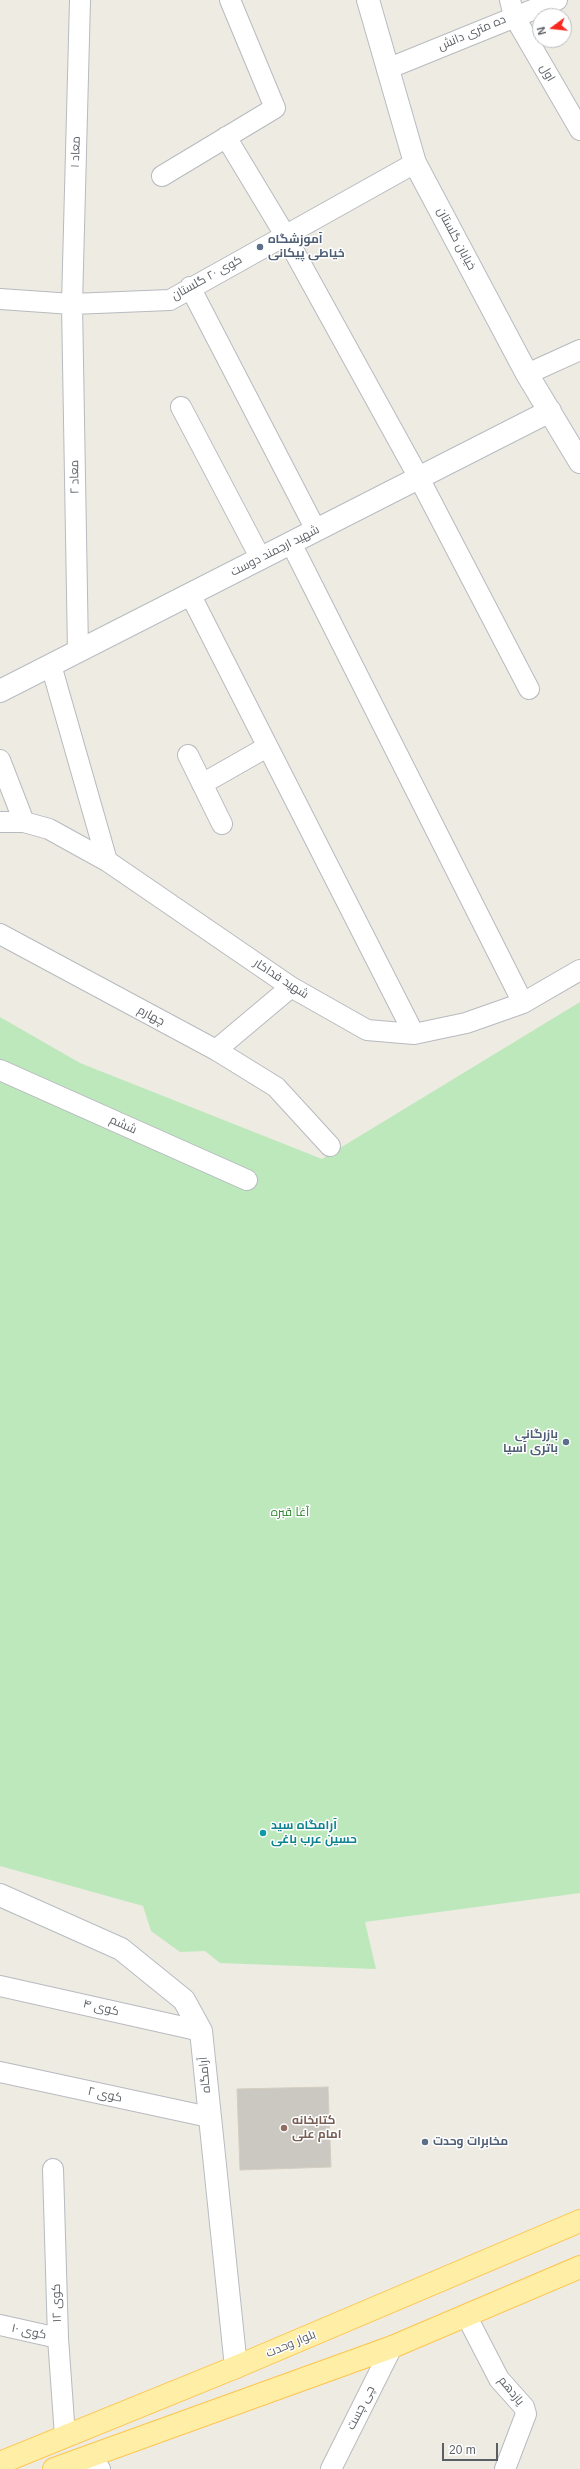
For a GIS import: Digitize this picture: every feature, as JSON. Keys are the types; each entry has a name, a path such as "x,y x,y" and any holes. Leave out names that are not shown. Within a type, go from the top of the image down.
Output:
{"main road":[{"name":"خیابان گلستان","path":"368,0 415,163 527,374 580,462"},
{"name":"شهید ارجمند دوست","path":"0,691 550,411"},
{"name":"آرامگاه","path":"0,1895 121,1949 184,2000 201,2031 236,2367"},
{"name":"بلوار وحدت","path":"0,2463 236,2367 580,2221"},
{"path":"54,2469 392,2347 467,2317 580,2267"}],"street":[{"name":"معاد ۱","path":"72,304 80,0"},
{"path":"162,176 275,108 230,0"},
{"name":"ده متری دانش","path":"387,69 512,8 557,0"},
{"name":"اول","path":"512,8 580,130"},
{"path":"226,137 285,235 419,478 530,689"},
{"name":"کوی ۲۰ گلستان","path":"0,299 72,304 170,300 190,287 415,163"},
{"path":"190,287 316,530"},
{"name":"معاد ۲","path":"72,304 78,651"},
{"path":"527,374 580,350"},
{"path":"181,407 261,559"},
{"path":"291,543 523,1003"},
{"path":"190,594 414,1034"},
{"path":"51,665 107,861"},
{"path":"202,784 267,747"},
{"path":"188,755 222,824"},
{"path":"0,760 24,822"},
{"name":"شهید فداکار","path":"0,822 24,822 49,829 107,861 291,987 367,1030 414,1034 466,1023 523,1003 580,970"},
{"name":"چهارم","path":"0,934 216,1050 276,1087 330,1146"},
{"path":"216,1050 291,987"},
{"name":"ششم","path":"0,1070 246,1180"},
{"name":"کوی ۴","path":"0,1986 201,2031"},
{"name":"کوی ۲","path":"0,2072 209,2117"},
{"name":"کوی ۱۲","path":"53,2170 58,2338 65,2436"},
{"name":"یازدهم","path":"467,2317 499,2379 524,2407 526,2414 505,2469"},
{"name":"کوی ۱۰","path":"0,2325 58,2338"},
{"name":"چی چست","path":"330,2469 392,2347"},
{"path":"76,2460 100,2469"}],"green space":[{"name":"آغا قبره","path":"580,1002 580,1893 365,1922 376,1969 220,1963 205,1951 180,1952 151,1931 143,1906 0,1866 0,1017 80,1063 322,1159"}],"building":[{"name":"کتابخانه امام علی","path":"328,2087 331,2167 240,2170 237,2089"}],"place":[{"name":"آموزشگاه خیاطی پیکانی","path":"260,247"},
{"name":"بازرگانی باتری آسیا","path":"566,1442"},
{"name":"آرامگاه سید حسین عرب باغی","path":"263,1833"},
{"name":"کتابخانه امام علی","path":"284,2128"},
{"name":"مخابرات وحدت","path":"425,2142"}]}
